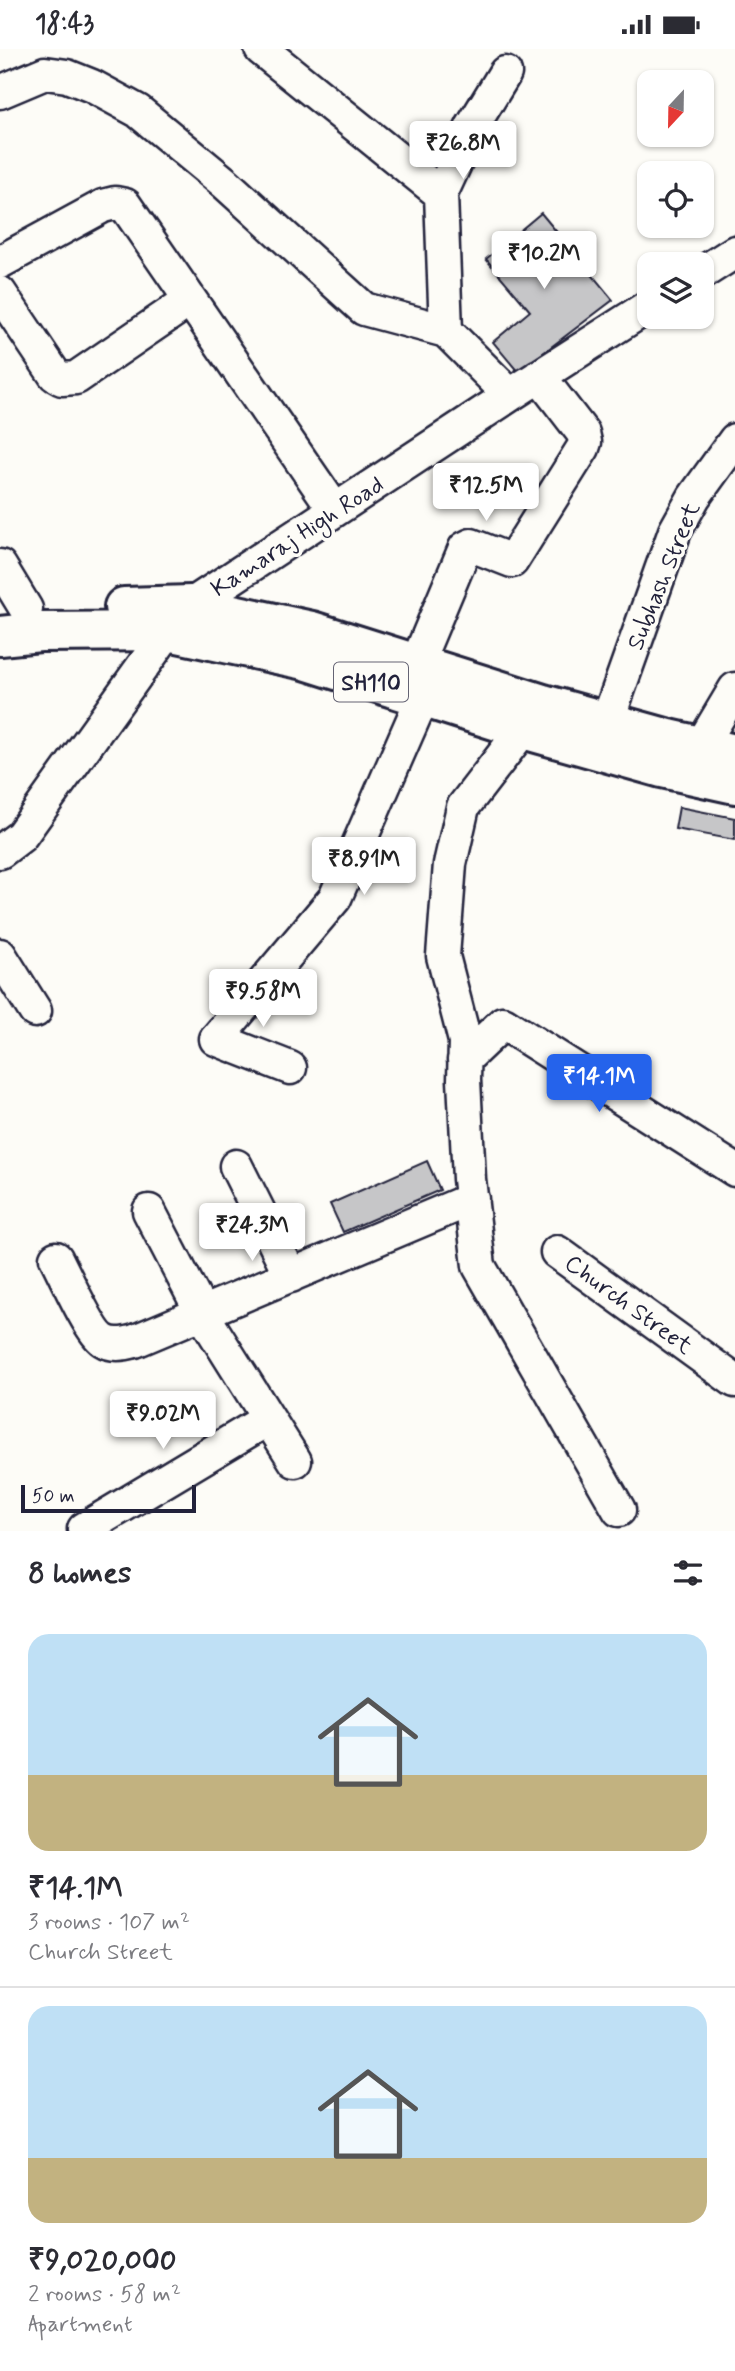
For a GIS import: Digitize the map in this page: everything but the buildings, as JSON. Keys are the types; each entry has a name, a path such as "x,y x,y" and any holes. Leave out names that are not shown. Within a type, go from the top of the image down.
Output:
{"main road":[{"name":"SH110","path":"13,610 180,618 305,660 419,682 533,716 662,768 735,784"},
{"name":"SH110","path":"0,636 180,618"},
{"name":"SH110","path":"533,716 607,722 718,750"}],"street":[{"path":"261,49 441,194"},
{"path":"0,92 45,72 68,76 92,86 138,111 225,183 364,309 446,331 510,395"},
{"path":"446,331 441,194 472,127 505,73"},
{"path":"0,262 103,206 115,203 125,205 335,510"},
{"path":"714,265 735,252"},
{"path":"0,293 55,375 62,379 76,378 190,300"},
{"name":"Kamaraj High Road","path":"180,618 335,510 637,314"},
{"path":"290,1068 216,1039 335,898 419,682 465,548 471,545 512,561 583,448 583,433 539,376"},
{"name":"Subhash Street","path":"607,722 675,531 701,486 735,440"},
{"path":"0,566 13,610"},
{"path":"0,852 21,836 180,618"},
{"path":"718,750 735,689"},
{"path":"533,716 463,807 450,864 443,956 464,1041 471,1199 479,1266 619,1510"},
{"path":"0,954 35,1011"},
{"path":"464,1060 503,1023 735,1170"},
{"path":"236,1166 291,1276"},
{"path":"56,1258 102,1340 121,1345 471,1199"},
{"path":"149,1211 202,1313 295,1461"},
{"name":"Church Street","path":"557,1252 735,1381"},
{"path":"84,1529 268,1419"}]}
